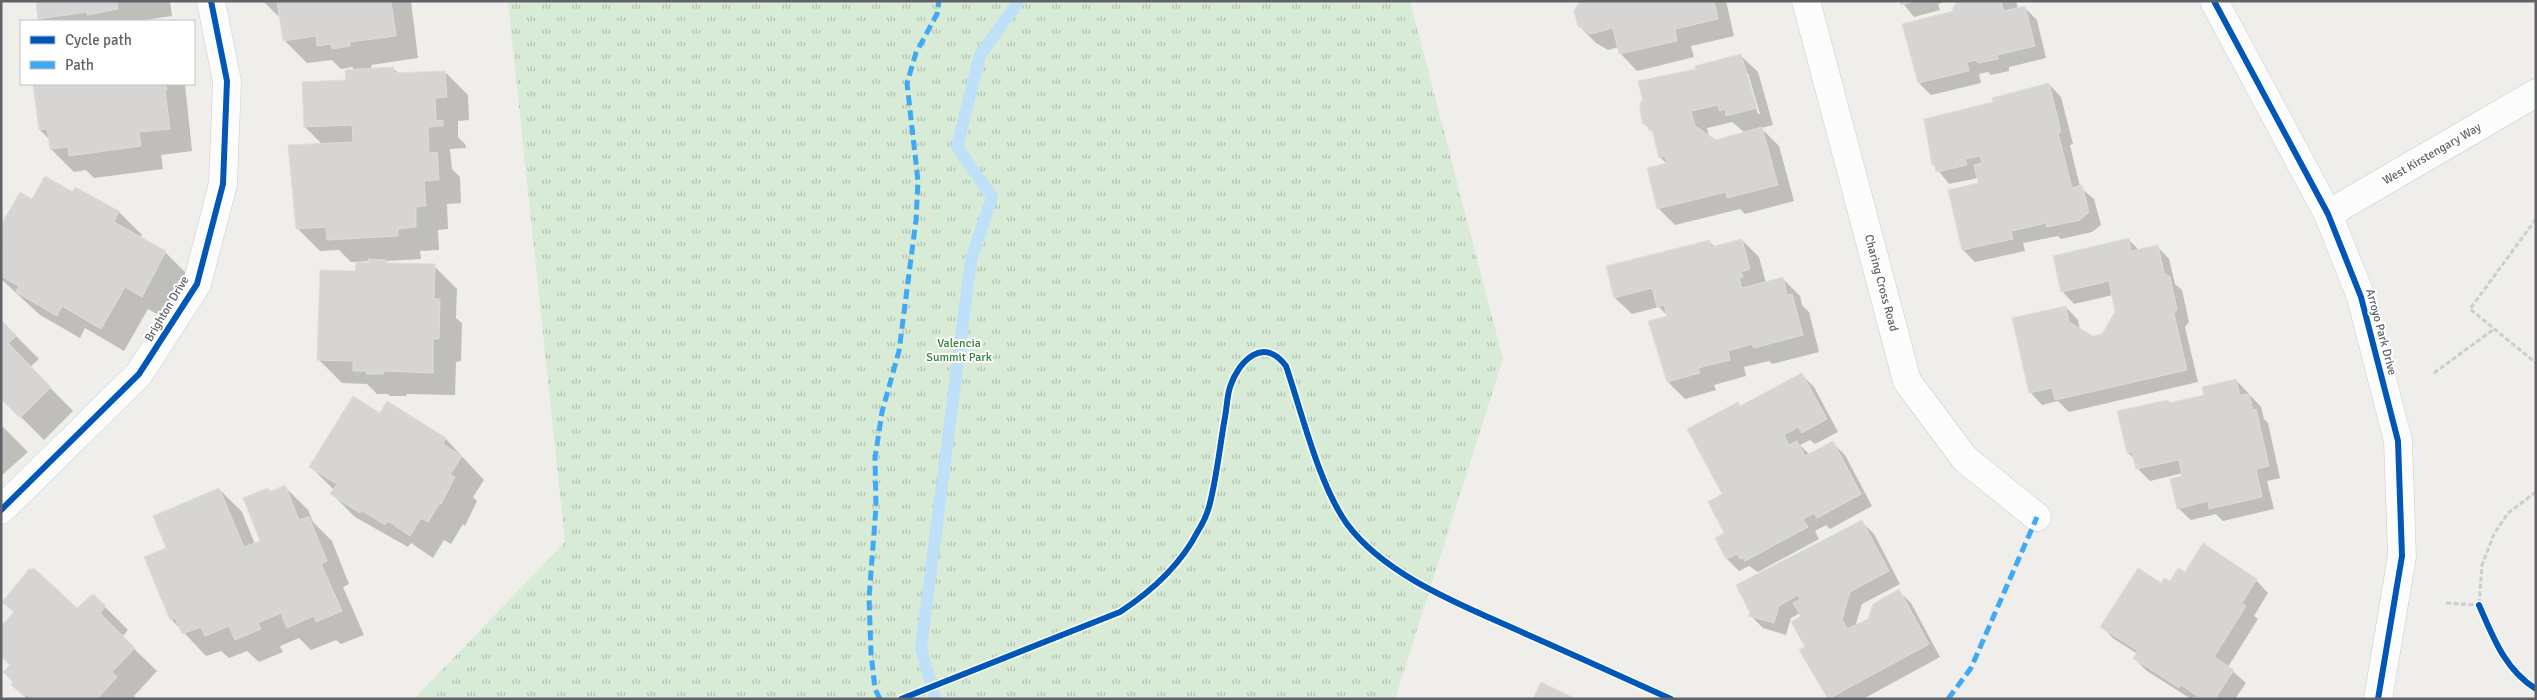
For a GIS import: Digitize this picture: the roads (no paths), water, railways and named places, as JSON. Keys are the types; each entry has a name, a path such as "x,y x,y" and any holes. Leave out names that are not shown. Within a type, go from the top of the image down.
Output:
{"street":[{"name":"Brighton Drive","path":"1,510 139,374 197,284 223,184 227,81 211,1"},
{"name":"Charing Cross Road","path":"1806,1 1907,381 1965,459 2037,517"},
{"name":"Arroyo Park Drive","path":"2214,1 2328,214 2361,297 2398,441 2402,556 2378,699"},
{"name":"West Kirstengary Way","path":"2328,214 2536,93"}],"waterway":[{"path":"935,699 921,648 971,260 992,197 957,147 980,55 1019,1"}],"park label":[{"name":"Valencia Summit Park","path":"959,350"}]}
